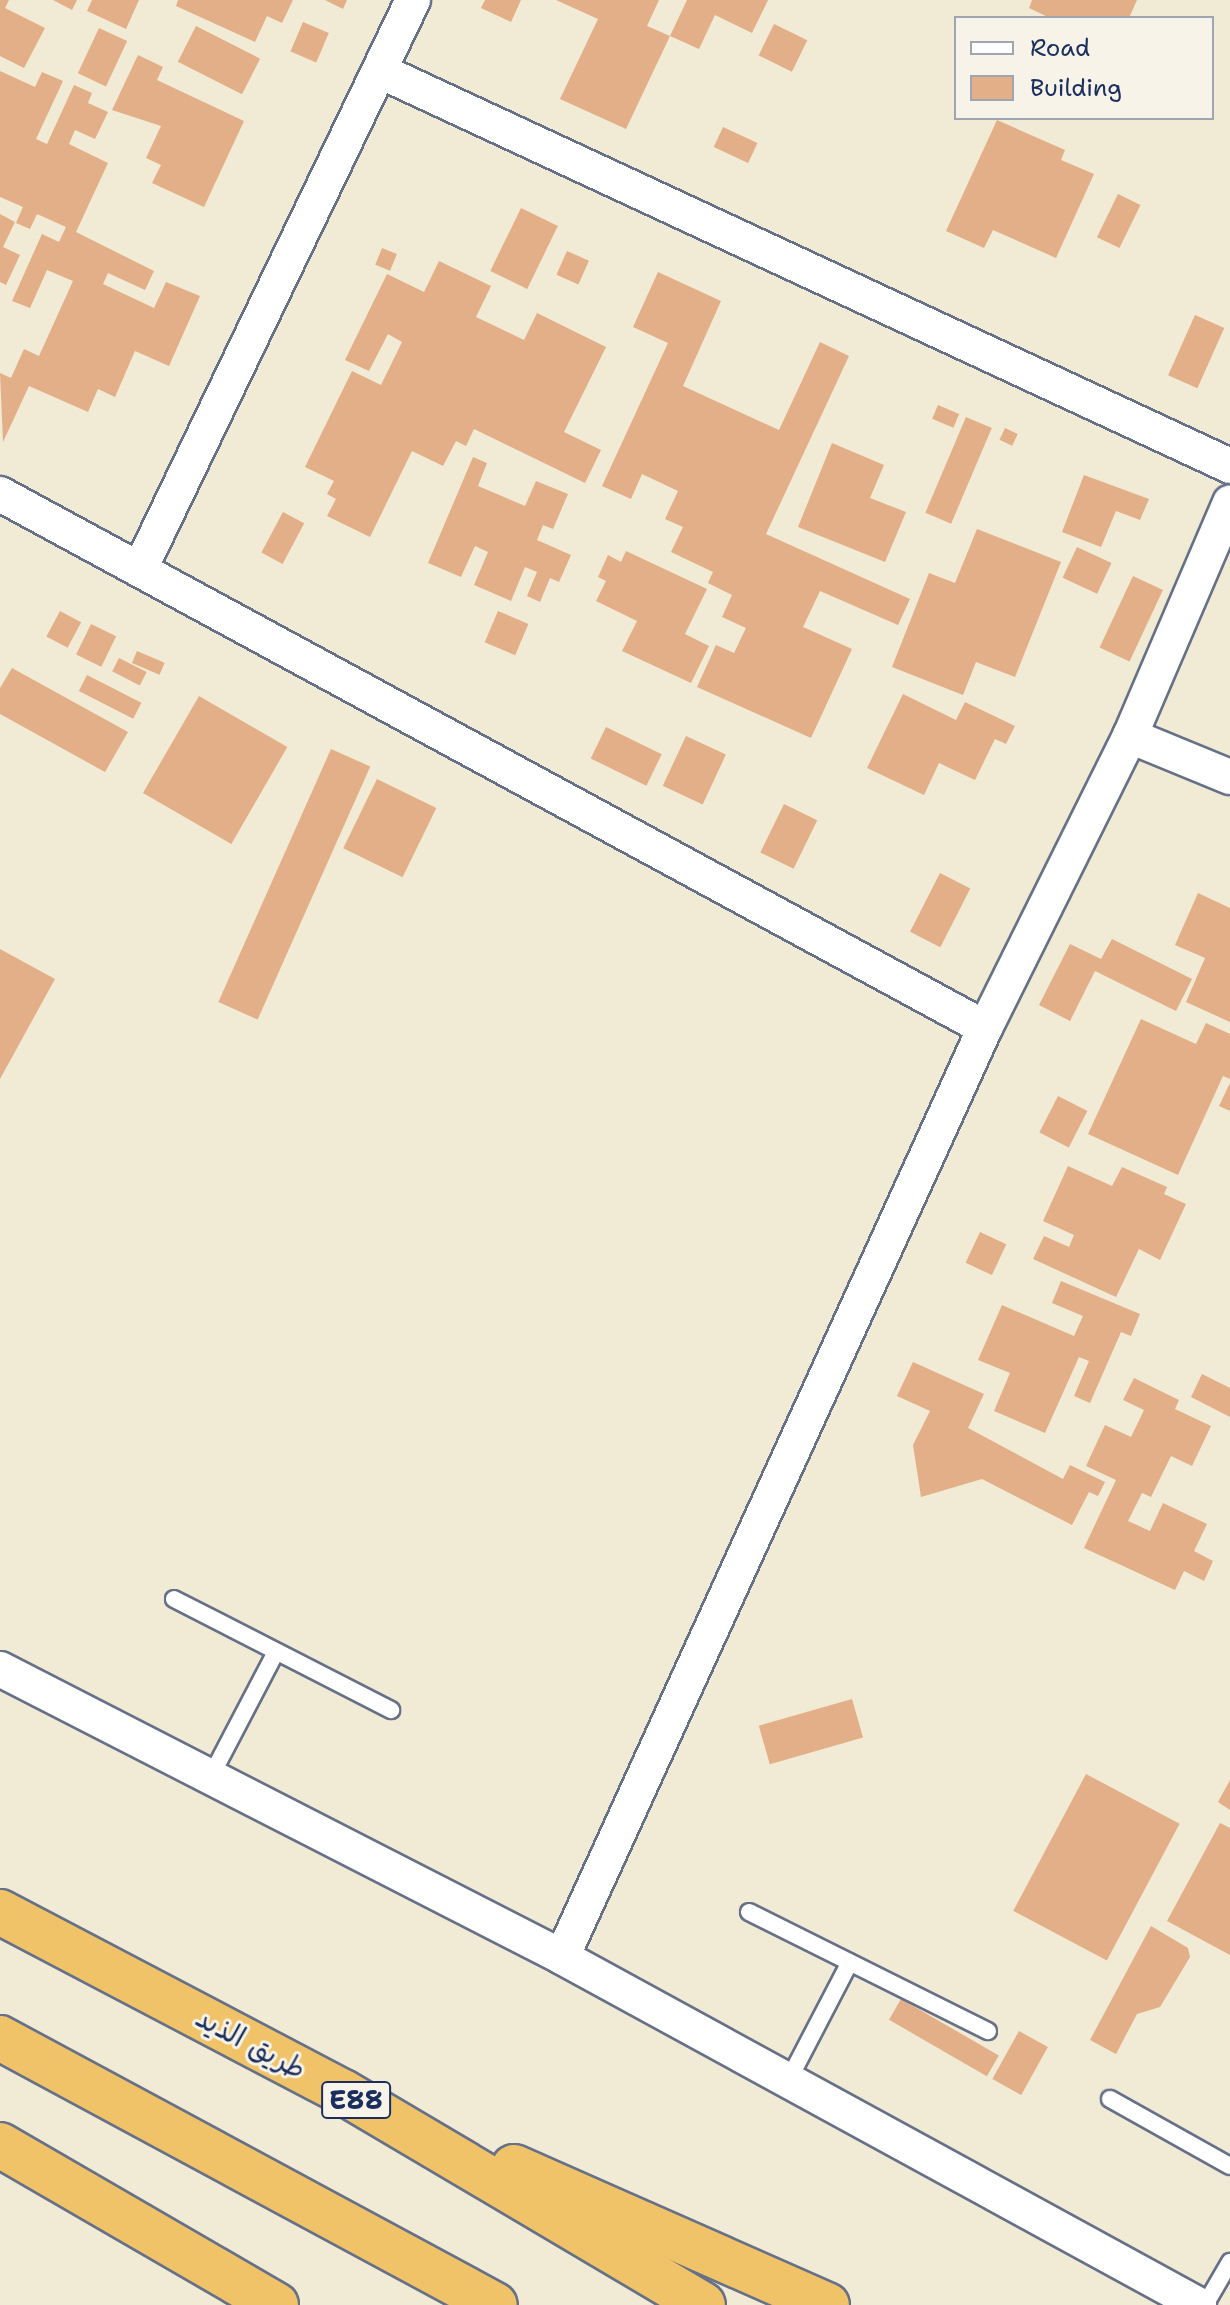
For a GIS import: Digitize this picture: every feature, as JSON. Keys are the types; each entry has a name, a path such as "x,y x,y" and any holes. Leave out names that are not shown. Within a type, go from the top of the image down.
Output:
{"highway":[{"name":"طريق الذيد","path":"0,1912 343,2092 703,2305"},
{"path":"0,2038 495,2305"},
{"path":"343,2092 827,2305"},
{"path":"0,2145 276,2305"}],"street":[{"path":"140,569 413,0"},
{"path":"380,71 1230,466"},
{"path":"0,494 985,1028"},
{"path":"562,1957 985,1028 1130,736 1230,503"},
{"path":"1130,736 1230,777"},
{"path":"0,1669 209,1780 562,1957 787,2083 1202,2305"}],"lane":[{"path":"174,1599 391,1710"},
{"path":"209,1780 276,1652"},
{"path":"749,1912 988,2031"},
{"path":"787,2083 850,1962"},
{"path":"1110,2099 1230,2166"},
{"path":"1202,2305 1230,2262"}],"building":[{"path":"0,0 9,0 5,8 45,28 24,68 0,56"},
{"path":"53,0 77,0 72,10"},
{"path":"92,0 139,0 126,29 87,11"},
{"path":"178,0 293,0 282,23 267,16 255,42 176,6"},
{"path":"325,0 347,0 343,9"},
{"path":"485,0 521,0 511,22 481,8"},
{"path":"556,0 659,0 647,26 670,36 626,129 560,99 598,19"},
{"path":"687,0 768,0 752,33 715,15 699,49 670,36"},
{"path":"1032,0 1137,0 1130,16 1046,16 1029,8"},
{"path":"303,22 329,33 316,62 290,51"},
{"path":"774,24 807,40 792,72 759,55"},
{"path":"196,26 260,59 242,94 178,62"},
{"path":"99,28 127,41 106,86 78,73"},
{"path":"138,55 163,67 157,80 244,121 204,207 152,183 161,165 146,158 161,126 112,110"},
{"path":"0,71 35,87 42,72 63,81 36,139 47,144 74,85 92,93 88,103 108,112 95,139 75,130 69,144 108,163 76,232 154,271 145,290 108,273 103,284 154,308 166,282 200,296 169,366 135,351 115,397 98,389 88,412 29,386 3,442 0,373 11,378 24,349 39,356 73,281 47,270 30,308 12,301 42,234 59,242 66,227 37,214 30,229 16,223 23,207 0,197"},
{"path":"997,120 1065,150 1061,160 1094,174 1056,258 993,230 984,248 946,231"},
{"path":"723,127 757,143 748,163 714,147"},
{"path":"1118,194 1140,205 1119,248 1097,237"},
{"path":"521,208 558,226 527,289 490,271"},
{"path":"0,214 15,222 3,247 20,255 6,285 0,282"},
{"path":"382,248 397,254 390,271 375,265"},
{"path":"567,251 589,261 578,285 556,275"},
{"path":"439,261 491,286 476,317 524,340 537,313 606,347 564,432 601,450 585,483 474,429 466,446 456,441 443,466 412,451 370,537 327,516 336,499 327,494 334,481 305,467 352,371 381,385 402,342 388,334 369,371 345,360 387,274 424,292"},
{"path":"658,272 721,301 683,386 779,430 820,342 849,356 766,534 910,599 898,625 820,591 803,627 852,649 811,738 697,687 716,645 734,653 746,628 722,617 732,595 708,583 713,572 671,552 683,527 665,519 678,491 642,474 631,499 602,486 668,343 633,327"},
{"path":"1195,315 1224,328 1197,388 1168,375"},
{"path":"938,405 959,414 953,428 932,419"},
{"path":"966,417 992,428 951,524 925,513"},
{"path":"1005,428 1018,434 1012,446 1000,440"},
{"path":"832,443 884,465 870,498 906,512 885,562 798,527"},
{"path":"473,457 487,463 478,486 525,506 536,481 568,494 553,529 543,525 537,540 571,555 559,582 550,578 540,602 527,596 537,572 525,567 511,601 474,585 488,552 475,546 461,577 428,563"},
{"path":"1084,475 1149,499 1140,520 1116,511 1101,547 1062,532"},
{"path":"283,512 304,523 283,564 261,553"},
{"path":"977,529 1061,562 1015,677 976,662 963,695 892,667 929,573 955,583"},
{"path":"1077,547 1111,563 1097,594 1063,578"},
{"path":"626,551 707,589 685,634 709,646 691,683 622,651 637,621 596,601 606,581 598,577 608,555 621,562"},
{"path":"1133,576 1163,590 1130,662 1100,648"},
{"path":"60,611 81,622 68,648 46,637"},
{"path":"498,611 528,624 515,655 485,642"},
{"path":"91,624 116,636 101,667 76,655"},
{"path":"137,651 165,663 160,675 132,663"},
{"path":"119,658 147,672 140,685 112,671"},
{"path":"12,668 128,732 105,772 0,714 0,688"},
{"path":"87,675 141,703 133,719 79,691"},
{"path":"903,694 956,720 965,702 1015,726 1006,744 995,739 975,780 939,763 924,795 867,768"},
{"path":"199,696 287,747 231,844 143,793"},
{"path":"606,727 662,754 646,786 591,758"},
{"path":"686,736 726,755 703,804 663,786"},
{"path":"331,749 370,766 258,1020 218,1002"},
{"path":"377,779 436,808 403,877 343,848"},
{"path":"784,804 817,820 794,869 760,853"},
{"path":"940,873 970,888 940,947 910,932"},
{"path":"1198,893 1230,908 1230,1022 1186,1002 1205,958 1175,945"},
{"path":"1112,939 1192,979 1176,1011 1095,971 1070,1021 1039,1005 1070,944 1101,959"},
{"path":"0,949 55,979 0,1079"},
{"path":"1141,1019 1196,1044 1206,1023 1230,1034 1230,1079 1223,1076 1178,1175 1088,1134"},
{"path":"1230,1083 1230,1111 1219,1106"},
{"path":"1058,1096 1087,1111 1069,1148 1039,1133"},
{"path":"1068,1166 1112,1186 1122,1167 1167,1187 1164,1194 1186,1204 1160,1260 1139,1249 1116,1297 1033,1259 1044,1236 1069,1247 1074,1235 1043,1221"},
{"path":"980,1232 1006,1244 992,1275 966,1263"},
{"path":"1061,1281 1140,1314 1131,1336 1121,1332 1090,1403 1074,1396 1089,1361 1079,1357 1045,1433 994,1411 1010,1373 978,1360 1002,1305 1074,1336 1083,1316 1052,1303"},
{"path":"913,1362 984,1394 968,1428 1063,1479 1070,1465 1105,1482 1098,1496 1089,1492 1072,1525 982,1479 921,1497 913,1445 930,1411 897,1396"},
{"path":"1202,1374 1230,1388 1230,1417 1191,1397"},
{"path":"1134,1378 1179,1400 1175,1409 1211,1426 1192,1466 1171,1456 1151,1497 1142,1493 1128,1521 1150,1531 1163,1503 1207,1524 1194,1551 1213,1561 1204,1581 1184,1571 1175,1590 1084,1548 1116,1480 1086,1466 1105,1425 1131,1437 1144,1410 1123,1400"},
{"path":"852,1699 863,1737 770,1764 759,1726"},
{"path":"1086,1774 1180,1824 1107,1961 1013,1911"},
{"path":"1230,1780 1230,1810 1218,1802"},
{"path":"1220,1823 1230,1828 1230,1955 1167,1921"},
{"path":"1151,1926 1188,1948 1190,1957 1160,2007 1137,2014 1116,2054 1090,2040"},
{"path":"901,1999 999,2056 987,2076 889,2020"},
{"path":"1019,2031 1048,2047 1021,2095 992,2079"}]}
